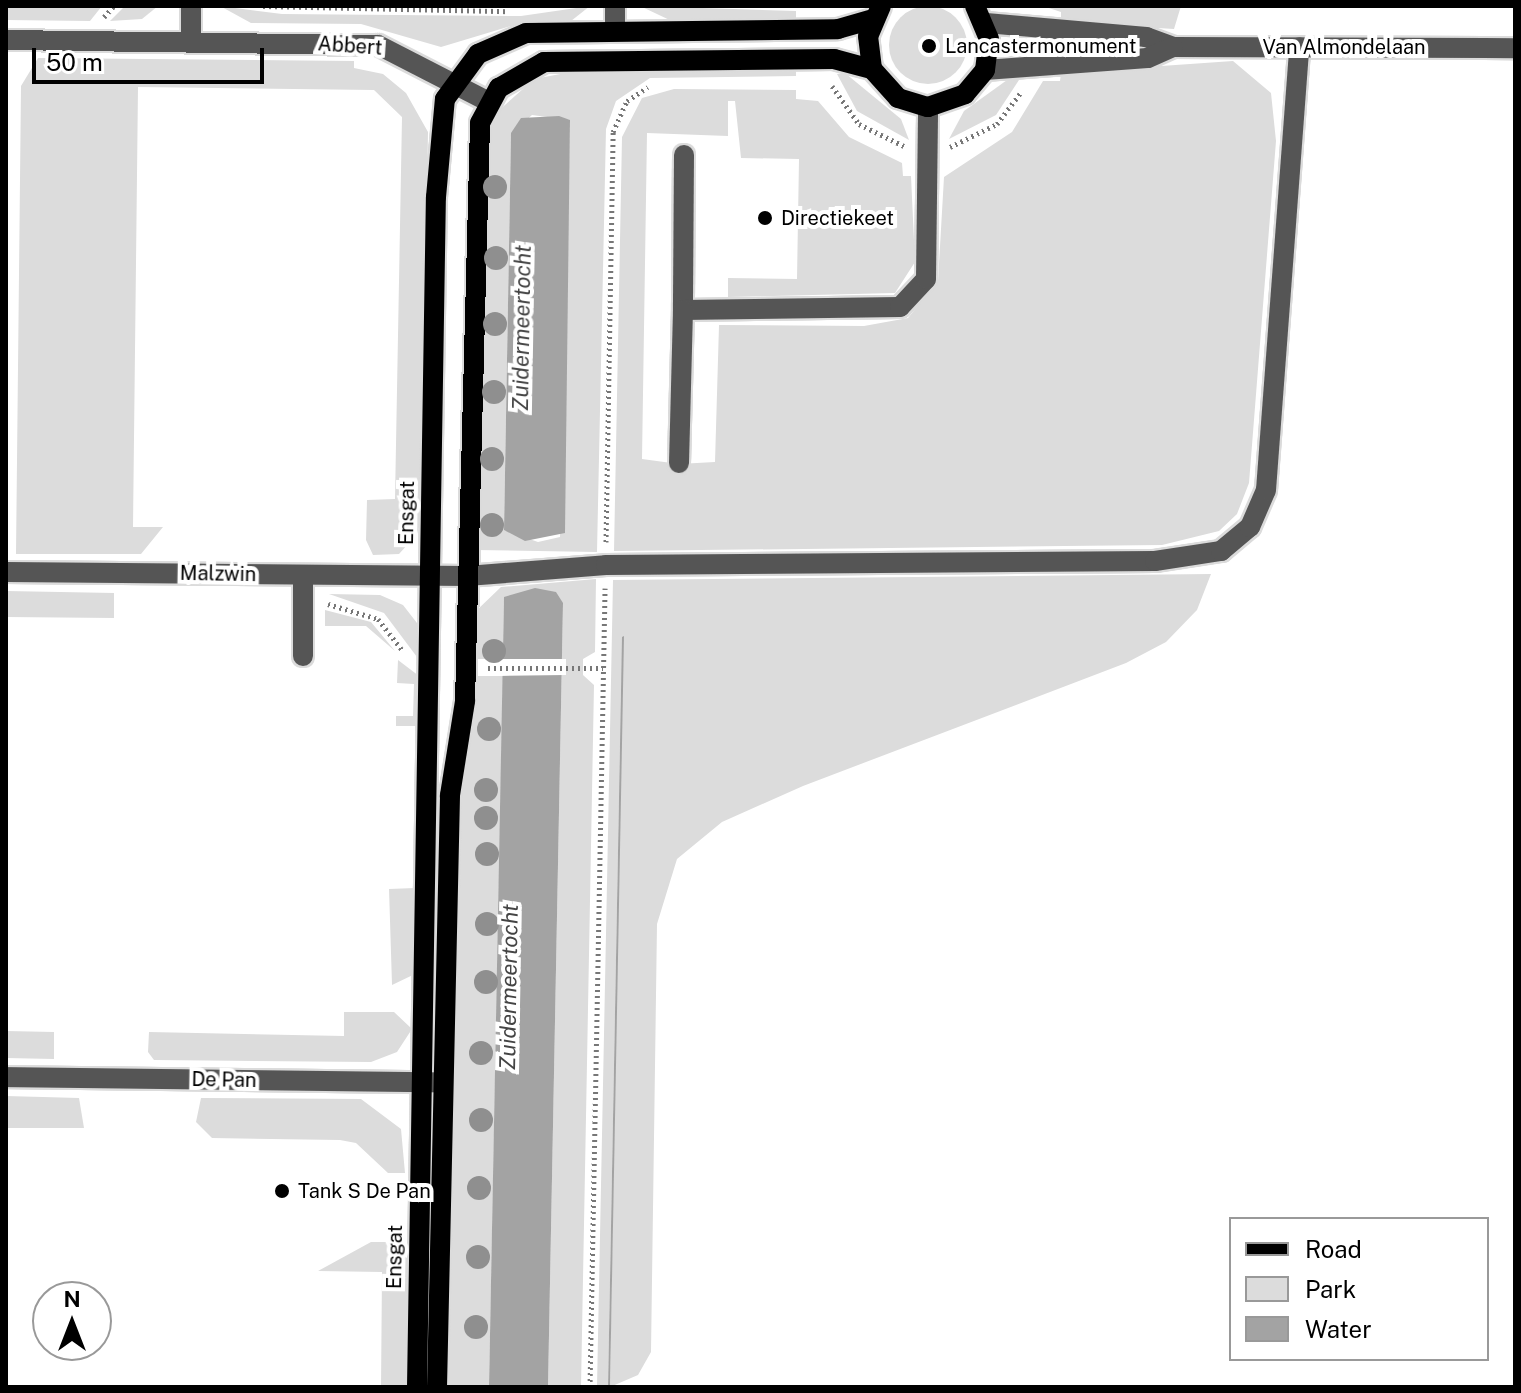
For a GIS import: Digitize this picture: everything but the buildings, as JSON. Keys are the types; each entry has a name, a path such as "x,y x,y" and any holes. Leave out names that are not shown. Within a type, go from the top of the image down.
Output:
{"main road":[{"name":"Ensgat","path":"437,1387 428,668 436,197 441,120 453,81 478,54 514,36 615,31 838,29 877,12"},
{"path":"877,12 872,69 898,98 928,107 965,94 985,70 980,15"},
{"name":"Ensgat","path":"417,1387 431,1082 450,795 466,668 476,151 489,102 518,72 558,60 834,59 872,69"}],"street":[{"path":"191,6 191,42"},
{"path":"615,6 615,31"},
{"name":"Van Almondelaan","path":"980,15 1146,37 1173,47 1515,48"},
{"name":"Abbert","path":"6,40 378,45 489,102"},
{"name":"Van Almondelaan","path":"985,70 1148,58 1173,47"},
{"name":"Malzwin","path":"6,572 467,576 606,565 1155,561 1200,558 1238,540 1266,490 1299,47"},
{"path":"683,310 868,310 900,307 926,279 928,107"},
{"path":"679,463 684,155"},
{"path":"303,656 309,575"},
{"name":"De Pan","path":"6,1077 431,1082"}],"path":[{"name":"Abbert","path":"263,6 472,10"},
{"path":"945,148 997,124 1027,80"},
{"path":"831,83 859,124 912,148"},
{"path":"590,1387 613,132 627,101 655,85"},
{"path":"309,575 328,604 378,619 406,658 428,668"},
{"path":"466,668 603,668"}],"green space":[{"path":"6,6 102,6 90,21 6,20"},
{"path":"125,6 158,6 142,19 110,21"},
{"path":"220,6 282,14 521,16 590,6 571,21 511,26 441,47 361,24 251,23"},
{"path":"640,6 796,11 796,18 676,23"},
{"path":"920,6 936,6 950,12 961,23 967,45 961,67 950,78 936,84 920,84 906,78 895,67 889,53 889,37 895,23 906,12"},
{"path":"1043,6 1181,6 1174,29 1061,22 1061,12"},
{"path":"38,58 354,61 354,68 383,74 406,93 428,132 422,514 417,534 399,554 373,555 366,540 367,500 395,499 402,117 374,90 138,87 133,527 163,527 141,554 16,554 21,86"},
{"path":"1233,61 1271,93 1276,141 1249,483 1237,514 1219,531 1162,545 614,551 622,137 642,98 674,89 796,90 796,99 818,101 849,137 902,163 903,176 911,176 915,262 895,293 728,297 728,278 797,279 799,159 741,158 735,101 728,101 728,136 647,133 642,459 679,464 715,462 719,325 864,326 908,318 938,281 944,177 1012,132 1043,81 1060,81 1061,73"},
{"path":"592,68 796,70 796,76 650,78 616,101 606,129 597,552 476,550 486,138 496,113 534,79","holes":["532,115 570,120 560,537 538,542 504,530 511,134"]},
{"path":"845,73 901,119 909,140 857,111 837,74"},
{"path":"1014,75 1021,77 996,115 949,139 964,111"},
{"path":"1211,574 1197,610 1166,642 1126,663 803,786 722,822 677,859 657,924 651,1352 638,1375 610,1387 622,637 608,1387 597,1387 613,580"},
{"path":"596,579 595,652 583,659 583,675 594,685 581,1387 548,1387 563,603 504,597 503,659 473,659 476,611 501,587"},
{"path":"6,591 114,593 114,618 6,617"},
{"path":"329,594 380,595 403,605 417,623 420,661 384,613"},
{"path":"325,610 371,622 395,651 366,626 325,626"},
{"path":"398,660 419,676 419,726 396,726 396,716 413,716 414,684 397,683"},
{"path":"472,676 503,676 489,1387 446,1387 456,813"},
{"path":"415,888 415,974 392,985 389,889"},
{"path":"344,1012 394,1012 412,1029 397,1052 371,1062 154,1060 148,1052 149,1032 344,1036"},
{"path":"6,1031 54,1032 54,1059 6,1058"},
{"path":"6,1096 79,1098 84,1128 6,1128"},
{"path":"201,1098 361,1099 401,1129 405,1173 388,1173 356,1143 340,1140 212,1138 196,1122"},
{"path":"371,1242 390,1242 408,1259 407,1387 381,1387 382,1272 318,1271"}],"water":[{"name":"Zuidermeertocht","path":"559,116 570,120 565,533 525,541 504,530 511,133 521,118"},
{"name":"Zuidermeertocht","path":"535,588 556,592 563,603 548,1387 489,1387 504,597"},
{"path":"622,637 610,1387 608,1387"}],"pier":[{"path":"499,659 566,659 566,675 499,676"}],"place":[{"name":"Lancastermonument","path":"929,46"},
{"name":"Directiekeet","path":"765,218"},
{"name":"Tank S De Pan","path":"282,1191"}]}
